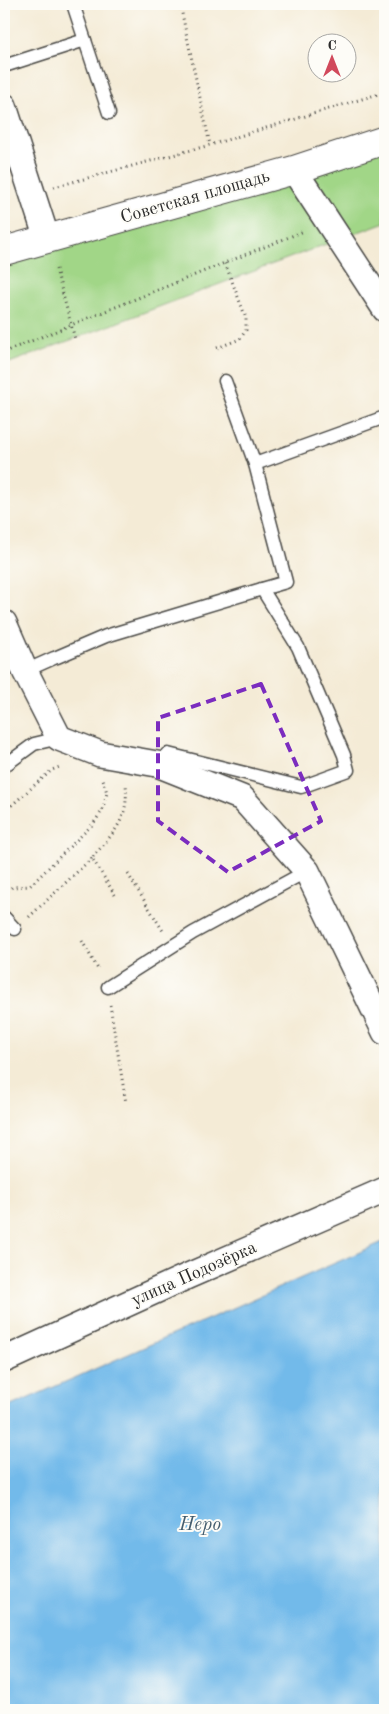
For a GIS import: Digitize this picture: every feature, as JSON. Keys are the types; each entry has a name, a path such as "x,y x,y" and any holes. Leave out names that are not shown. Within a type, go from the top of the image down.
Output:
{"street":[{"path":"4,106 47,238"},
{"name":"Советская площадь","path":"4,251 294,170 385,140"},
{"path":"294,170 385,308"},
{"path":"4,623 15,663 59,738 99,764 157,764 242,798 308,871 385,1032"},
{"name":"улица Подозёрка","path":"4,1360 188,1276 385,1190"}],"lane":[{"path":"74,4 109,113"},
{"path":"4,66 85,40"},
{"path":"15,663 55,657 106,636 286,582 255,464 225,381"},
{"path":"255,464 385,417"},
{"path":"157,764 168,754 301,787 348,770 344,755 298,647 262,589"},
{"path":"4,766 34,744 59,738"},
{"path":"108,987 173,946 308,871"},
{"path":"4,917 15,929"}],"path":[{"path":"180,4 210,145"},
{"path":"32,193 210,145 385,92"},
{"path":"4,352 328,222"},
{"path":"217,348 240,339 246,330 246,318 226,263"},
{"path":"56,269 75,339"},
{"path":"4,895 12,888 30,886 93,824 102,811 107,794 99,764 116,765 126,784 127,802 120,826 92,858 15,929"},
{"path":"4,812 52,770 65,765"},
{"path":"4,798 11,806"},
{"path":"92,858 115,895"},
{"path":"128,874 173,946"},
{"path":"82,941 108,987 126,1103"}],"highlighted area":[{"path":"261,684 321,821 228,872 158,821 158,718"}],"green space":[{"path":"385,140 385,222 4,365 4,251"}],"water":[{"name":"Неро","path":"385,1241 385,1710 4,1710 4,1409"}]}
